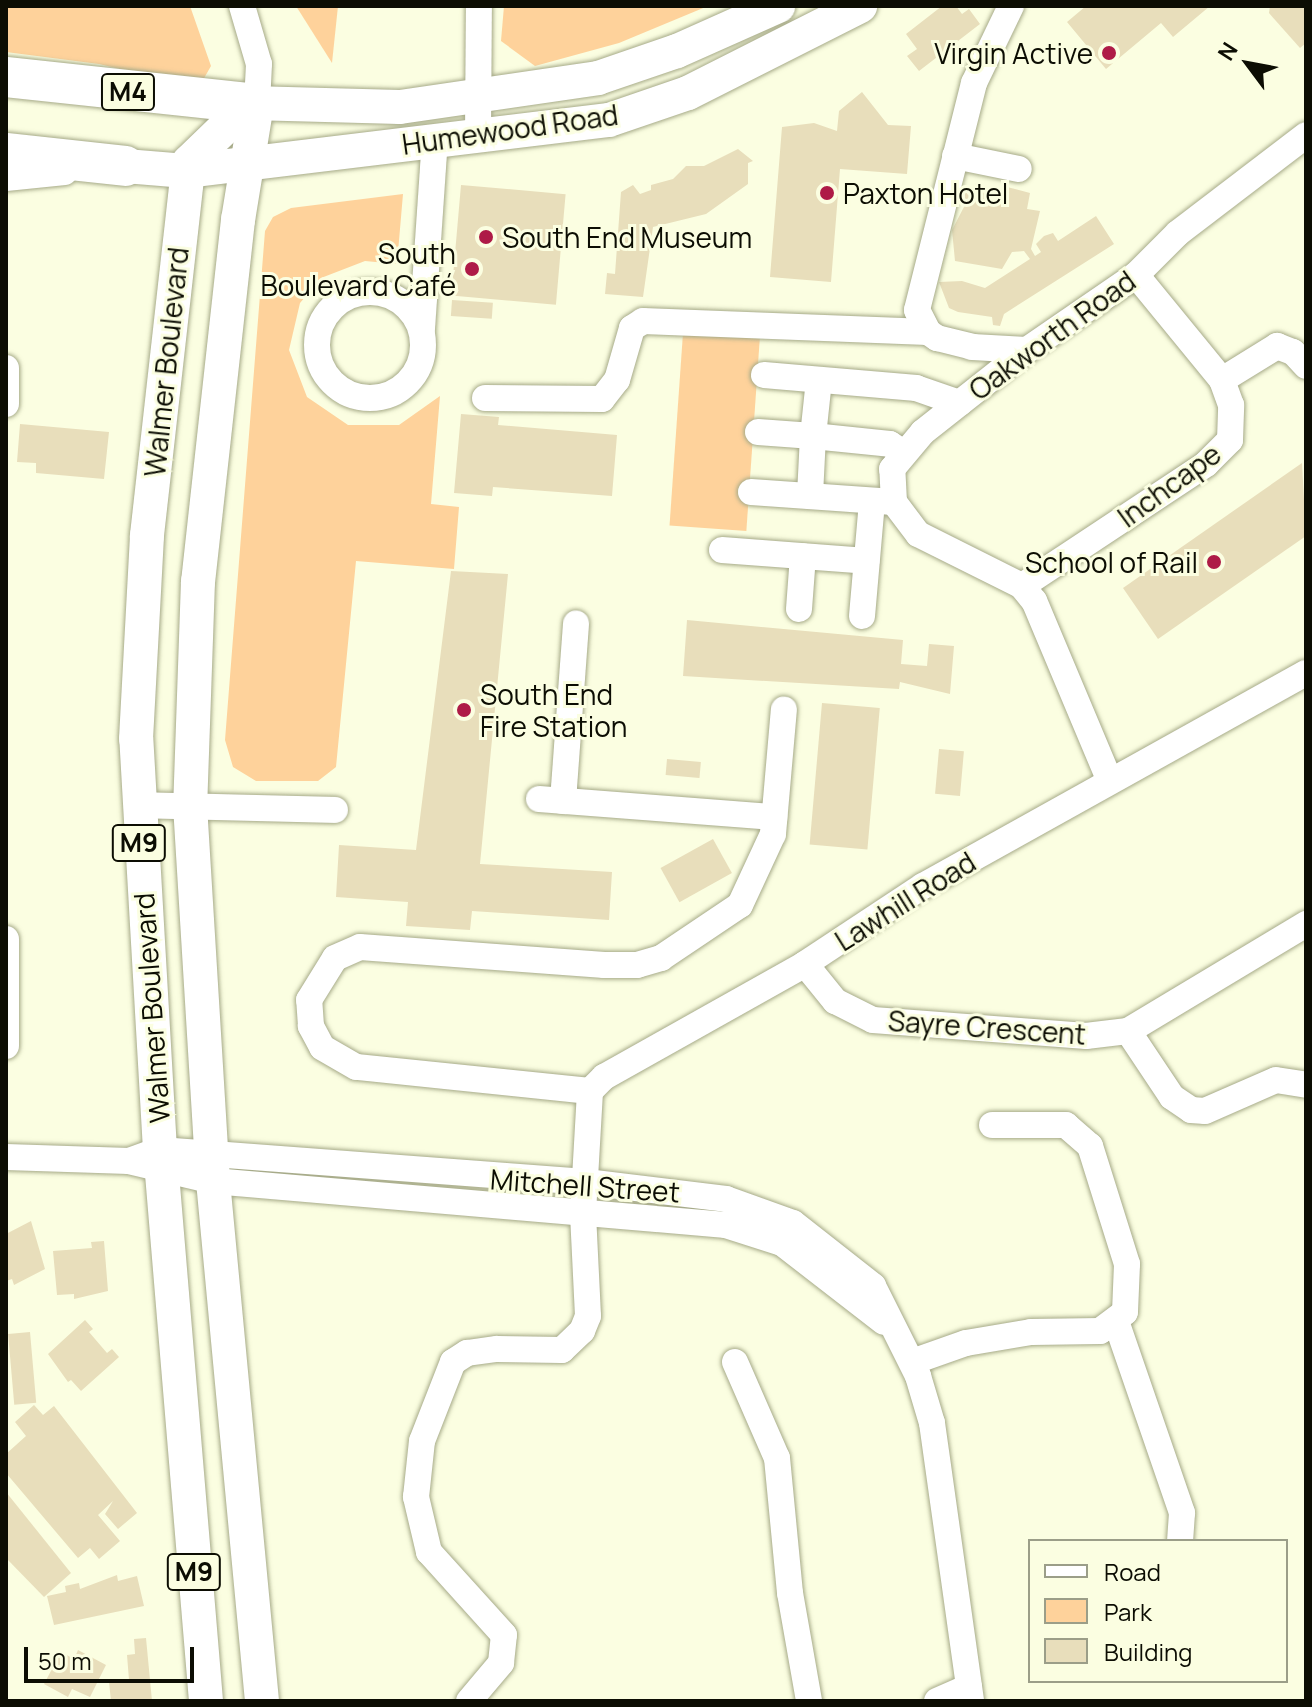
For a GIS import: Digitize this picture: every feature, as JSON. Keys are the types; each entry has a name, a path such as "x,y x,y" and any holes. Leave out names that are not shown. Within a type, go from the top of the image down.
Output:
{"highway":[{"name":"M4","path":"6,77 254,104"},
{"path":"6,153 125,166"}],"main road":[{"name":"Humewood Road","path":"254,104 341,108 477,99 598,78 677,51 778,6"},
{"name":"Humewood Road","path":"125,166 186,171 609,120 714,81 860,6"},
{"name":"Walmer Boulevard","path":"254,104 198,581 190,805 212,1167 262,1701"},
{"path":"186,171 195,152 254,104"},
{"name":"Walmer Boulevard","path":"186,171 147,535 137,686 137,805 150,1161 206,1701"}],"street":[{"path":"242,6 259,64 254,104"},
{"path":"478,134 479,6"},
{"path":"928,332 917,310 955,156 980,66 1016,11"},
{"name":"Oakworth Road","path":"862,616 867,561 892,469 902,452 1027,350 1136,275 1178,233 1306,135"},
{"path":"422,329 407,306 382,292 354,293 330,308 317,333 317,361 332,385 344,392 357,398 385,398 409,383 423,358 422,329 435,139"},
{"path":"955,156 1019,169"},
{"path":"6,178 125,166"},
{"name":"Inchcape","path":"1022,586 1217,455 1233,428 1222,380 1136,275"},
{"path":"485,398 602,399 617,380 632,328 643,321 928,332 972,347 1027,350"},
{"path":"1222,380 1277,346 1293,352 1306,366"},
{"path":"6,368 6,404"},
{"path":"764,375 916,388 959,403"},
{"path":"810,496 819,380"},
{"path":"758,432 890,444 902,452"},
{"path":"751,492 885,496 918,534 1022,586 1043,617 1109,779"},
{"path":"722,550 867,561"},
{"path":"799,609 803,556"},
{"path":"576,623 551,800 774,817"},
{"name":"Lawhill Road","path":"590,1091 604,1077 805,964 923,886 1109,779 1306,673"},
{"path":"469,1701 501,1663 504,1635 429,1552 416,1497 422,1441 443,1377 467,1353 562,1350 575,1342 588,1316 583,1213 590,1091 356,1067 322,1047 311,1026 309,1000 335,958 360,947 604,965 637,965 661,958 740,905 773,834 784,709"},
{"path":"137,805 335,810"},
{"name":"Sayre Crescent","path":"805,964 835,1001 873,1020 1053,1036 1128,1031 1306,924"},
{"path":"6,939 6,1046"},
{"path":"1128,1031 1172,1097 1191,1110 1205,1111 1276,1080 1306,1085"},
{"path":"992,1125 1066,1125 1090,1146 1127,1264 1129,1294 1117,1324 1182,1513 1180,1539"},
{"path":"6,1157 150,1161 212,1167"},
{"name":"Mitchell Street","path":"212,1167 586,1182 726,1199 793,1223 873,1286 902,1337 912,1362 932,1423 970,1694"},
{"name":"Mitchell Street","path":"212,1167 583,1213 702,1221 752,1231 782,1243 902,1337"},
{"path":"912,1362 966,1343 1031,1332 1100,1331 1117,1324"},
{"path":"735,1362 777,1458 790,1593 809,1701"},
{"path":"937,1701 970,1694"}],"green space":[{"path":"6,6 190,6 211,66 203,80 184,84 99,64 6,52"},
{"path":"296,6 338,6 332,63"},
{"path":"504,6 708,6 619,43 535,66 501,41"},
{"path":"403,194 397,264 365,261 321,278 300,303 289,350 307,397 348,425 399,425 440,396 431,504 459,507 454,569 356,561 336,767 318,781 256,781 233,767 225,740 265,231 273,217 291,208"},
{"path":"683,333 760,338 746,531 670,526"}],"building":[{"path":"942,6 956,6 962,14 969,9 980,24 919,71 907,56 917,49 906,34"},
{"name":"Virgin Active","path":"1086,6 1210,6 1173,37 1161,23 1106,69 1067,22"},
{"path":"1270,6 1306,6 1306,43 1300,48 1269,13"},
{"path":"862,92 888,125 911,126 907,174 840,169 831,282 770,277 782,127 814,123 837,131 839,111"},
{"path":"738,149 753,161 748,163 748,184 706,214 653,227 643,297 605,294 607,273 615,274 621,192 633,185 640,194 651,190 651,185 673,179 686,166 704,166"},
{"path":"975,183 990,191 1007,187 1030,193 1027,209 1040,211 1031,249 1035,256 1041,252 1036,244 1044,236 1053,233 1058,241 1096,216 1114,244 1004,314 1000,326 993,325 992,317 958,312 949,308 939,282 962,281 985,288 1030,259 1024,251 1012,252 1002,269 955,261 952,230 965,205 965,190 968,195 978,188"},
{"path":"461,185 566,194 556,305 451,296"},
{"path":"452,300 493,303 492,319 451,316"},
{"path":"461,414 499,417 498,425 617,435 612,496 493,487 492,496 454,493"},
{"path":"20,424 109,432 104,479 36,473 36,463 17,462"},
{"name":"School of Rail","path":"1302,463 1306,536 1158,639 1123,588"},
{"name":"South End Fire Station","path":"451,571 508,574 480,864 612,872 609,920 472,911 470,930 406,926 408,902 336,897 339,845 416,850"},
{"path":"687,620 903,640 901,664 927,666 929,644 954,646 950,694 900,682 899,689 683,676"},
{"path":"822,703 880,708 867,850 810,844"},
{"path":"939,749 964,751 960,796 935,794"},
{"path":"667,759 701,762 699,778 666,775"},
{"path":"713,839 732,873 679,902 661,868"},
{"path":"31,1221 45,1269 14,1285 12,1279 6,1281 6,1234"},
{"path":"104,1241 108,1291 74,1299 74,1294 57,1295 53,1251 92,1248 91,1242"},
{"path":"85,1320 93,1329 89,1332 107,1353 112,1349 119,1357 81,1391 71,1380 68,1382 48,1354"},
{"path":"30,1332 36,1403 14,1405 8,1334"},
{"path":"34,1405 43,1415 54,1406 137,1513 118,1529 105,1514 113,1501 98,1515 120,1541 99,1559 90,1548 78,1558 6,1473 6,1454 26,1436 15,1422"},
{"path":"6,1492 71,1573 44,1597 6,1558"},
{"path":"117,1575 118,1581 137,1576 144,1606 54,1625 47,1596 66,1592 65,1586 79,1583 80,1589"},
{"path":"146,1638 152,1701 111,1701 109,1682 129,1680 127,1655 135,1654 134,1639"},
{"path":"78,1650 106,1665 90,1697 72,1689 68,1697 44,1684 61,1652 74,1659"}],"place":[{"name":"Virgin Active","path":"1109,53"},
{"name":"Paxton Hotel","path":"827,193"},
{"name":"South End Museum","path":"486,237"},
{"name":"South Boulevard Café","path":"472,269"},
{"name":"School of Rail","path":"1214,562"},
{"name":"South End Fire Station","path":"464,710"}]}
